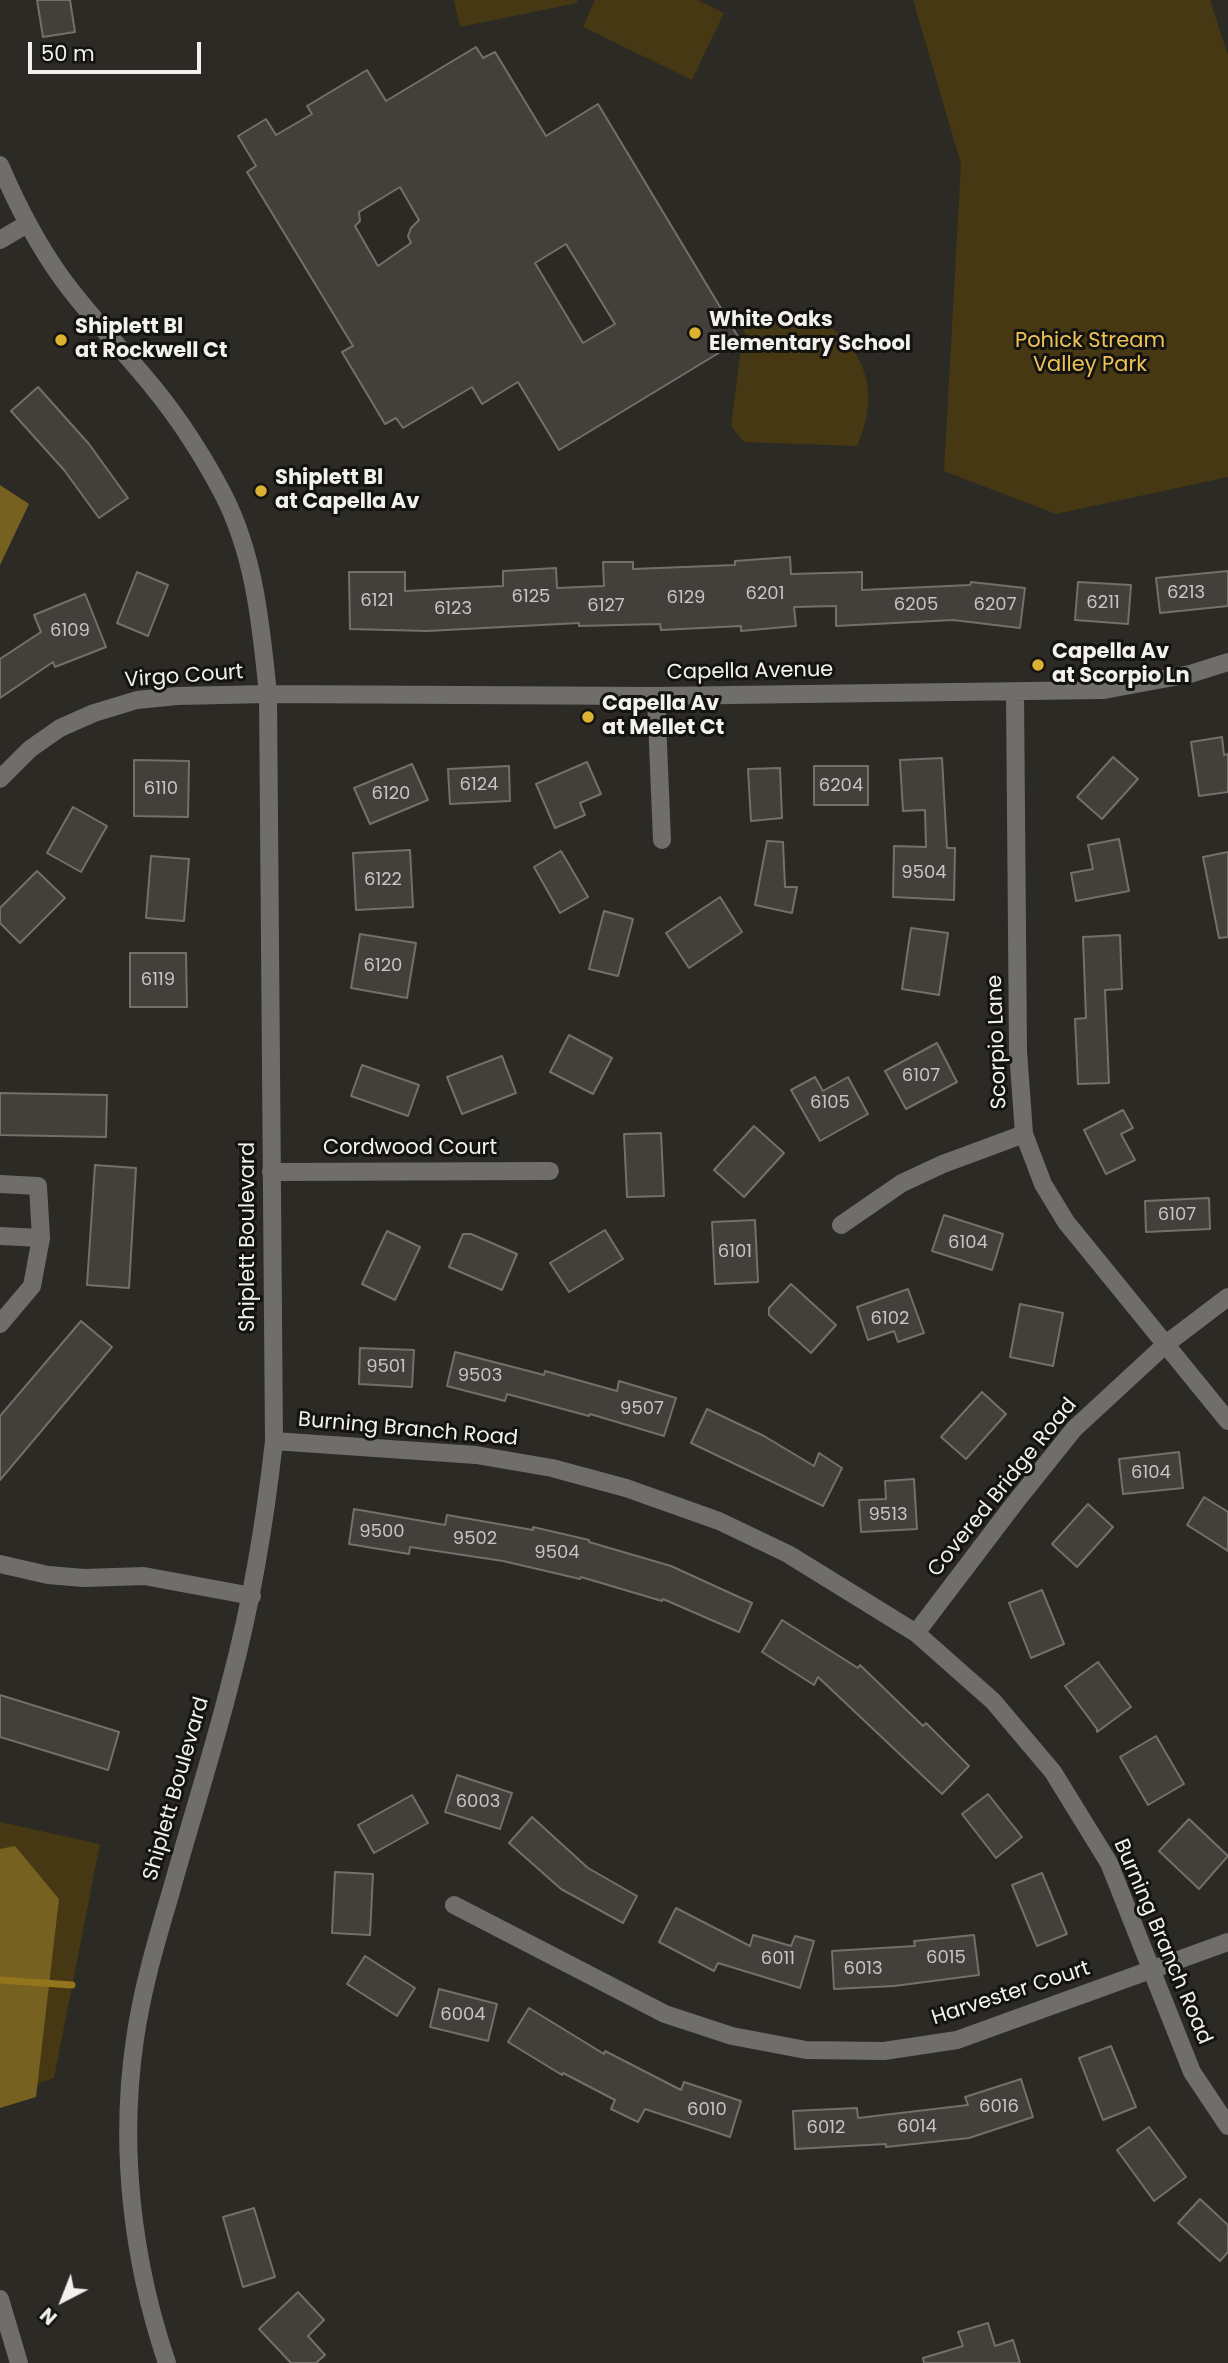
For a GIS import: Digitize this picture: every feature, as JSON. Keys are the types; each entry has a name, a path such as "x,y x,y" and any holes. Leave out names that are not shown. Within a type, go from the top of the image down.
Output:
{"street":[{"name":"Shiplett Boulevard","path":"0,165 27,223 61,276 174,414 200,452 224,496 243,544 259,606 268,694 274,1441 267,1507 252,1596 231,1682 148,1970 135,2039 129,2109 131,2200 147,2295 166,2363"},
{"path":"0,240 27,223"},
{"name":"Capella Avenue","path":"268,694 656,696 1104,690 1190,674 1228,662"},
{"name":"Scorpio Lane","path":"1015,692 1018,1051 1024,1135 1043,1184 1066,1222 1228,1421"},
{"name":"Virgo Court","path":"0,779 30,749 60,729 122,703 177,696 268,694"},
{"path":"656,696 662,840"},
{"path":"841,1225 902,1183 943,1164 1024,1135"},
{"name":"Cordwood Court","path":"271,1172 550,1171"},
{"path":"0,1184 38,1186 41,1238 32,1286 0,1324"},
{"path":"0,1236 41,1238"},
{"name":"Covered Bridge Road","path":"916,1633 1074,1429 1166,1344 1228,1297"},
{"name":"Burning Branch Road","path":"274,1441 476,1455 552,1468 626,1488 719,1521 788,1554 916,1633 993,1702 1053,1772 1109,1863 1192,2072 1228,2126"},
{"path":"0,1564 24,1571 84,1578 144,1576 252,1596"},
{"name":"Harvester Court","path":"454,1905 666,2014 732,2036 806,2050 884,2051 957,2040 1228,1942"},
{"path":"0,2299 19,2363"}],"green space":[{"path":"454,0 577,0 577,3 460,27"},
{"path":"595,0 697,0 724,13 692,80 583,27"},
{"name":"Pohick Stream Valley Park","path":"913,0 1210,0 1228,55 1228,477 1056,514 944,471 961,164"},
{"path":"781,312 814,317 832,328 857,356 868,389 868,408 857,446 744,442 731,426 741,348 750,342 743,329 757,320"},
{"path":"0,1822 100,1844 54,2078 0,2097"}],"shaded area":[{"path":"0,485 29,504 0,565"},
{"path":"15,1846 59,1899 36,2097 0,2108 0,1849"}],"building":[{"path":"37,0 70,0 75,32 43,37"},
{"path":"476,47 483,58 495,52 546,136 598,104 740,340 559,450 518,382 482,404 472,387 403,428 396,418 385,424 342,352 353,346 247,172 256,166 238,136 266,119 276,135 312,114 307,106 367,70 386,101","holes":["400,187 419,220 408,236 411,243 378,266 355,226 360,221 359,212","566,244 615,324 583,343 535,263"]},
{"path":"38,387 89,444 128,498 99,518 64,470 11,411"},
{"path":"790,557 791,574 862,572 862,590 970,585 971,582 1025,588 1020,628 953,620 836,626 836,606 794,607 796,626 741,631 741,626 661,630 660,624 579,626 579,623 427,631 350,629 349,572 405,572 405,591 503,586 503,571 556,568 557,588 604,586 603,562 633,562 633,569 735,565 735,561"},
{"path":"1228,571 1228,606 1160,613 1156,578"},
{"path":"137,572 168,585 148,636 117,623"},
{"path":"1078,582 1131,585 1128,624 1075,620"},
{"path":"85,594 106,647 55,667 53,662 0,698 0,659 41,632 34,615"},
{"path":"1222,737 1224,755 1228,754 1228,792 1199,796 1191,742"},
{"path":"1113,757 1138,779 1102,819 1077,797"},
{"path":"942,758 947,848 955,848 954,900 893,897 894,846 926,847 925,810 903,811 900,760"},
{"path":"134,760 189,761 188,817 134,816"},
{"path":"587,762 601,794 580,803 585,815 555,828 536,784"},
{"path":"412,764 428,800 370,824 354,788"},
{"path":"509,766 510,801 450,804 448,769"},
{"path":"814,766 868,766 868,805 814,805"},
{"path":"780,768 782,818 751,821 748,769"},
{"path":"73,807 107,826 81,872 47,853"},
{"path":"1119,839 1129,891 1076,901 1071,873 1093,869 1088,845"},
{"path":"767,841 783,842 785,887 797,887 792,913 755,905"},
{"path":"410,850 413,907 356,910 353,853"},
{"path":"561,851 588,897 560,913 534,867"},
{"path":"1228,852 1228,937 1219,938 1203,857"},
{"path":"151,856 189,859 184,921 146,918"},
{"path":"37,871 65,898 20,943 0,923 0,908"},
{"path":"720,897 742,932 689,968 666,933"},
{"path":"604,911 633,919 618,976 589,969"},
{"path":"911,928 948,933 939,995 902,989"},
{"path":"360,934 416,943 407,998 351,988"},
{"path":"1120,935 1122,989 1105,990 1109,1083 1078,1084 1075,1019 1086,1018 1083,937"},
{"path":"130,953 186,953 187,1007 130,1007"},
{"path":"569,1035 612,1058 593,1094 550,1072"},
{"path":"937,1043 957,1082 906,1109 885,1071"},
{"path":"502,1056 516,1093 462,1114 447,1077"},
{"path":"362,1065 419,1085 408,1116 351,1096"},
{"path":"815,1077 823,1091 848,1077 868,1114 820,1141 791,1090"},
{"path":"0,1093 107,1095 106,1137 0,1135"},
{"path":"1123,1110 1133,1128 1121,1134 1135,1160 1106,1174 1084,1130"},
{"path":"754,1126 784,1153 744,1197 714,1170"},
{"path":"661,1133 664,1196 627,1197 624,1134"},
{"path":"95,1165 136,1168 129,1288 87,1285"},
{"path":"1209,1198 1210,1229 1146,1232 1145,1201"},
{"path":"944,1215 1003,1234 992,1270 932,1251"},
{"path":"755,1220 758,1282 715,1284 712,1222"},
{"path":"605,1230 623,1259 569,1292 550,1263"},
{"path":"387,1231 420,1247 395,1300 362,1284"},
{"path":"463,1234 471,1234 517,1254 502,1290 449,1267"},
{"path":"791,1284 836,1325 811,1353 769,1315 769,1308"},
{"path":"908,1289 924,1333 898,1342 894,1331 868,1340 857,1307"},
{"path":"1020,1304 1063,1313 1053,1366 1010,1357"},
{"path":"81,1321 112,1347 0,1480 0,1416"},
{"path":"360,1348 414,1350 412,1387 359,1384"},
{"path":"455,1352 544,1375 545,1371 617,1391 619,1381 676,1398 664,1436 590,1414 589,1416 507,1394 505,1401 447,1386"},
{"path":"982,1392 1006,1414 966,1459 941,1437"},
{"path":"707,1409 764,1436 814,1466 819,1453 842,1468 823,1506 691,1443"},
{"path":"1179,1452 1183,1488 1123,1494 1119,1459"},
{"path":"914,1479 917,1529 861,1532 859,1500 886,1499 885,1481"},
{"path":"1204,1497 1228,1512 1228,1551 1187,1525"},
{"path":"1088,1504 1113,1527 1077,1567 1052,1544"},
{"path":"354,1509 445,1525 447,1515 533,1530 533,1527 589,1540 671,1566 752,1603 739,1632 663,1599 662,1601 581,1577 580,1579 503,1561 410,1547 409,1554 349,1544"},
{"path":"1042,1590 1064,1644 1031,1658 1009,1603"},
{"path":"782,1620 858,1668 860,1665 923,1726 926,1723 969,1766 942,1794 818,1677 814,1685 762,1652"},
{"path":"1098,1662 1131,1707 1097,1732 1065,1686"},
{"path":"0,1695 119,1732 108,1770 0,1737"},
{"path":"1156,1736 1184,1784 1148,1805 1120,1757"},
{"path":"457,1775 512,1793 500,1829 445,1812"},
{"path":"988,1794 1022,1837 996,1858 962,1814"},
{"path":"412,1795 428,1823 374,1853 358,1825"},
{"path":"532,1817 588,1868 637,1896 623,1923 561,1889 509,1843"},
{"path":"1189,1819 1228,1856 1199,1889 1159,1851"},
{"path":"335,1872 373,1874 370,1935 332,1933"},
{"path":"1042,1873 1067,1934 1037,1946 1012,1885"},
{"path":"676,1908 750,1946 753,1935 791,1946 795,1936 814,1941 800,1988 718,1963 714,1971 659,1942"},
{"path":"974,1935 979,1975 894,1986 834,1989 832,1951 915,1946 914,1941"},
{"path":"365,1956 415,1988 397,2016 347,1984"},
{"path":"439,1989 497,2004 488,2041 430,2027"},
{"path":"529,2008 604,2054 605,2051 681,2090 684,2082 741,2101 730,2137 645,2109 638,2122 611,2109 615,2100 563,2073 562,2075 508,2042"},
{"path":"1111,2046 1136,2107 1103,2120 1079,2058"},
{"path":"1021,2079 1033,2117 969,2138 886,2147 886,2144 795,2149 793,2111 857,2108 858,2118 968,2105 965,2097"},
{"path":"1149,2127 1186,2177 1154,2201 1117,2150"},
{"path":"1200,2199 1228,2225 1228,2252 1220,2261 1178,2223"},
{"path":"254,2208 275,2277 243,2287 223,2217"},
{"path":"298,2292 324,2320 308,2336 325,2355 316,2363 291,2363 259,2329"},
{"path":"988,2323 995,2346 1013,2340 1020,2363 924,2363 923,2358 963,2346 958,2332"}],"waterway":[{"path":"0,1980 72,1985"}],"place":[{"name":"White Oaks Elementary School","path":"695,333"},
{"name":"Shiplett Bl at Rockwell Ct","path":"61,340"},
{"name":"Shiplett Bl at Capella Av","path":"261,491"},
{"name":"Capella Av at Scorpio Ln","path":"1038,665"},
{"name":"Capella Av at Mellet Ct","path":"588,717"}]}
